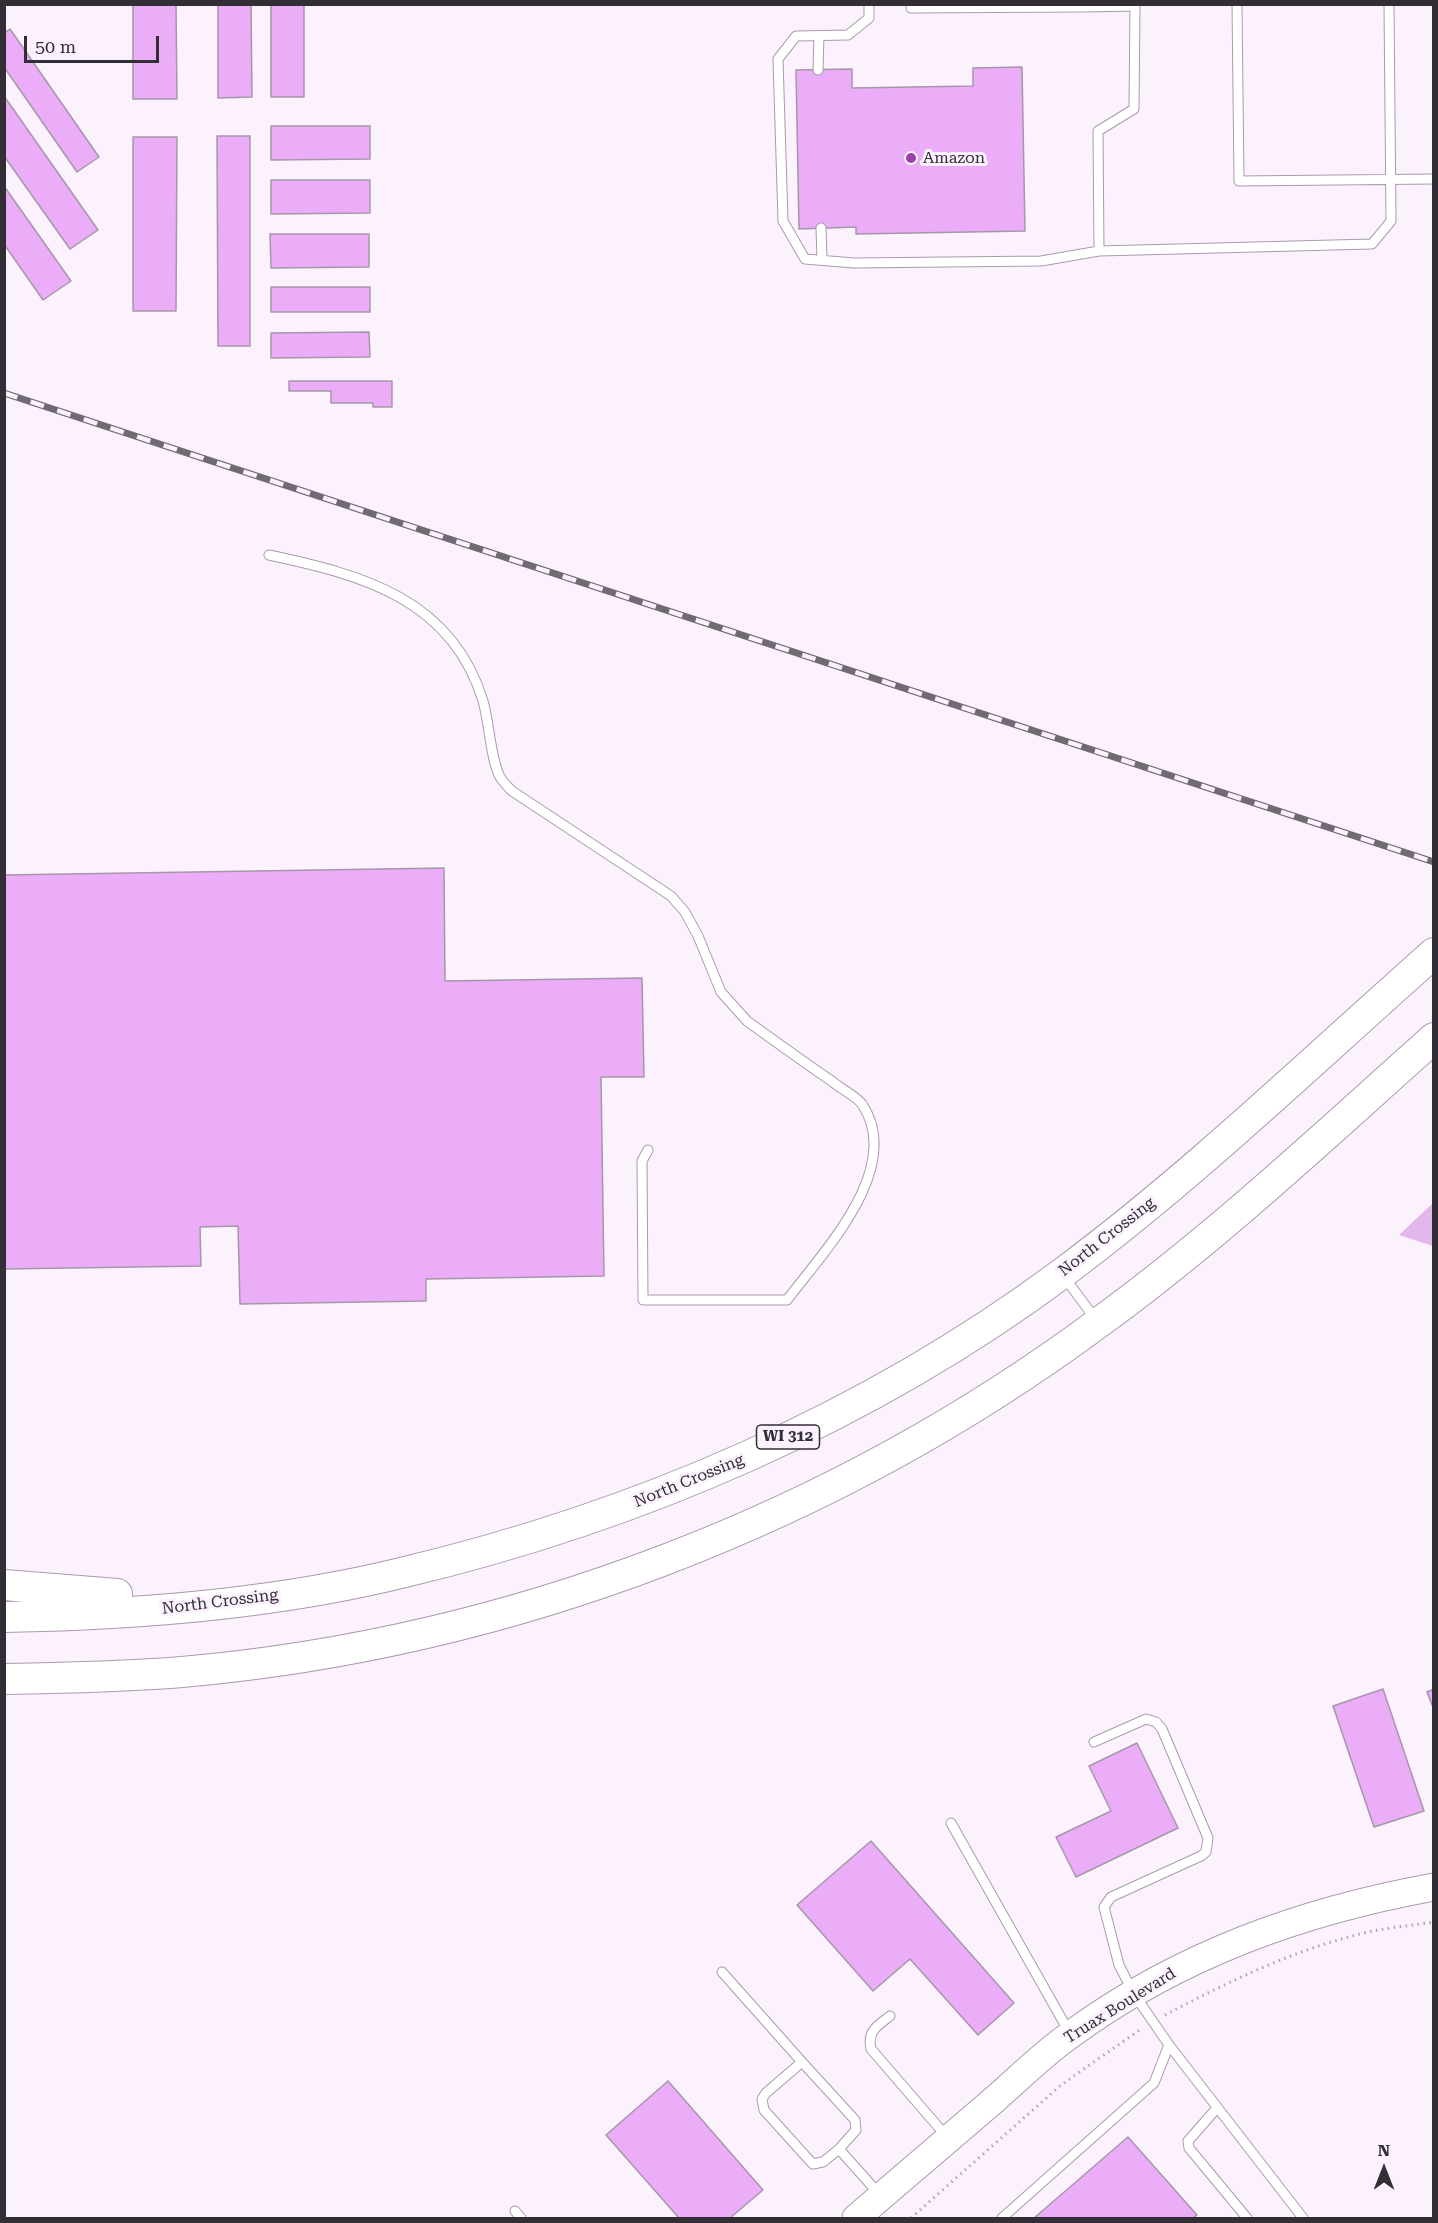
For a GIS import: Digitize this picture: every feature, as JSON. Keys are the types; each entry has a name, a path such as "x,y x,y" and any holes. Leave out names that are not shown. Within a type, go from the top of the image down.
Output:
{"main road":[{"name":"North Crossing","path":"4,1617 158,1610 279,1595 398,1574 517,1542 634,1503 738,1461 855,1403 960,1342 1062,1273 1161,1194 1434,953"},
{"path":"4,1679 183,1671 304,1656 425,1632 544,1601 661,1562 774,1515 886,1459 988,1400 1099,1324 1186,1257 1434,1038"},
{"path":"4,1585 81,1593 143,1595 218,1589 279,1595"},
{"path":"4,1698 114,1692 183,1671"},
{"name":"Truax Boulevard","path":"856,2218 1070,2034 1134,1994 1235,1942 1296,1919 1366,1899 1434,1887"}],"lane":[{"path":"869,4 869,18 848,35 796,36 778,59 783,221 805,259 854,263 1041,261 1099,251 1372,244 1391,221 1389,4"},
{"path":"911,4 911,8 1135,5 1134,109 1098,131 1099,251"},
{"path":"1237,4 1239,181 1434,179"},
{"path":"818,70 819,36"},
{"path":"821,228 822,260"},
{"path":"269,555 335,569 374,583 416,607 444,629 469,662 483,702 499,777 512,791 671,896 684,912 698,936 722,992 733,1006 747,1021 861,1103 872,1128 873,1153 867,1184 854,1211 787,1300 643,1300 642,1161 648,1150"},
{"path":"1062,1273 1099,1324"},
{"path":"1094,1742 1146,1719 1156,1722 1162,1729 1208,1838 1206,1852 1106,1902 1104,1913 1119,1965 1134,1994 1169,2045 1303,2218"},
{"path":"951,1823 1043,1981 1070,2034"},
{"path":"722,1972 855,2120 856,2130 838,2149 823,2162 813,2164 762,2104 766,2093 802,2062"},
{"path":"890,2016 873,2029 869,2038 871,2049 949,2139"},
{"path":"1002,2218 1154,2082 1169,2045"},
{"path":"1217,2108 1188,2141 1190,2148 1247,2218"},
{"path":"838,2149 882,2196"}],"shaded area":[{"path":"1433,1203 1433,1246 1399,1235"}],"building":[{"path":"133,4 176,4 177,99 133,99"},
{"path":"218,4 251,4 252,97 218,98"},
{"path":"271,4 304,4 304,97 271,97"},
{"path":"10,29 99,157 77,172 4,67 4,33"},
{"name":"Amazon","path":"1022,67 1025,231 856,234 856,227 799,229 796,70 852,69 852,88 973,86 973,68"},
{"path":"4,96 98,230 70,249 4,156"},
{"path":"271,126 370,126 370,159 271,160"},
{"path":"217,136 250,136 250,346 218,346"},
{"path":"133,137 177,137 176,311 133,311"},
{"path":"271,180 370,180 370,213 271,214"},
{"path":"4,186 71,281 43,300 4,244"},
{"path":"270,234 369,234 369,267 271,268"},
{"path":"271,287 370,287 370,312 271,312"},
{"path":"369,332 370,357 271,358 271,333"},
{"path":"289,381 392,381 392,407 373,407 373,403 331,403 331,391 289,391"},
{"path":"444,868 445,981 642,978 644,1077 601,1077 604,1276 426,1279 426,1301 240,1304 238,1226 200,1227 201,1266 4,1269 4,875"},
{"path":"1383,1689 1424,1811 1374,1827 1333,1706"},
{"path":"1434,1689 1434,1710 1427,1692"},
{"path":"1137,1743 1178,1828 1076,1877 1056,1837 1111,1811 1089,1766"},
{"path":"871,1841 1014,2003 978,2035 910,1959 873,1991 797,1905"},
{"path":"668,2081 763,2190 730,2218 679,2218 606,2135"},
{"path":"1128,2137 1197,2215 1193,2218 1034,2218"}],"railway":[{"path":"4,393 1434,862"}],"place":[{"name":"Amazon","path":"911,158"}]}
